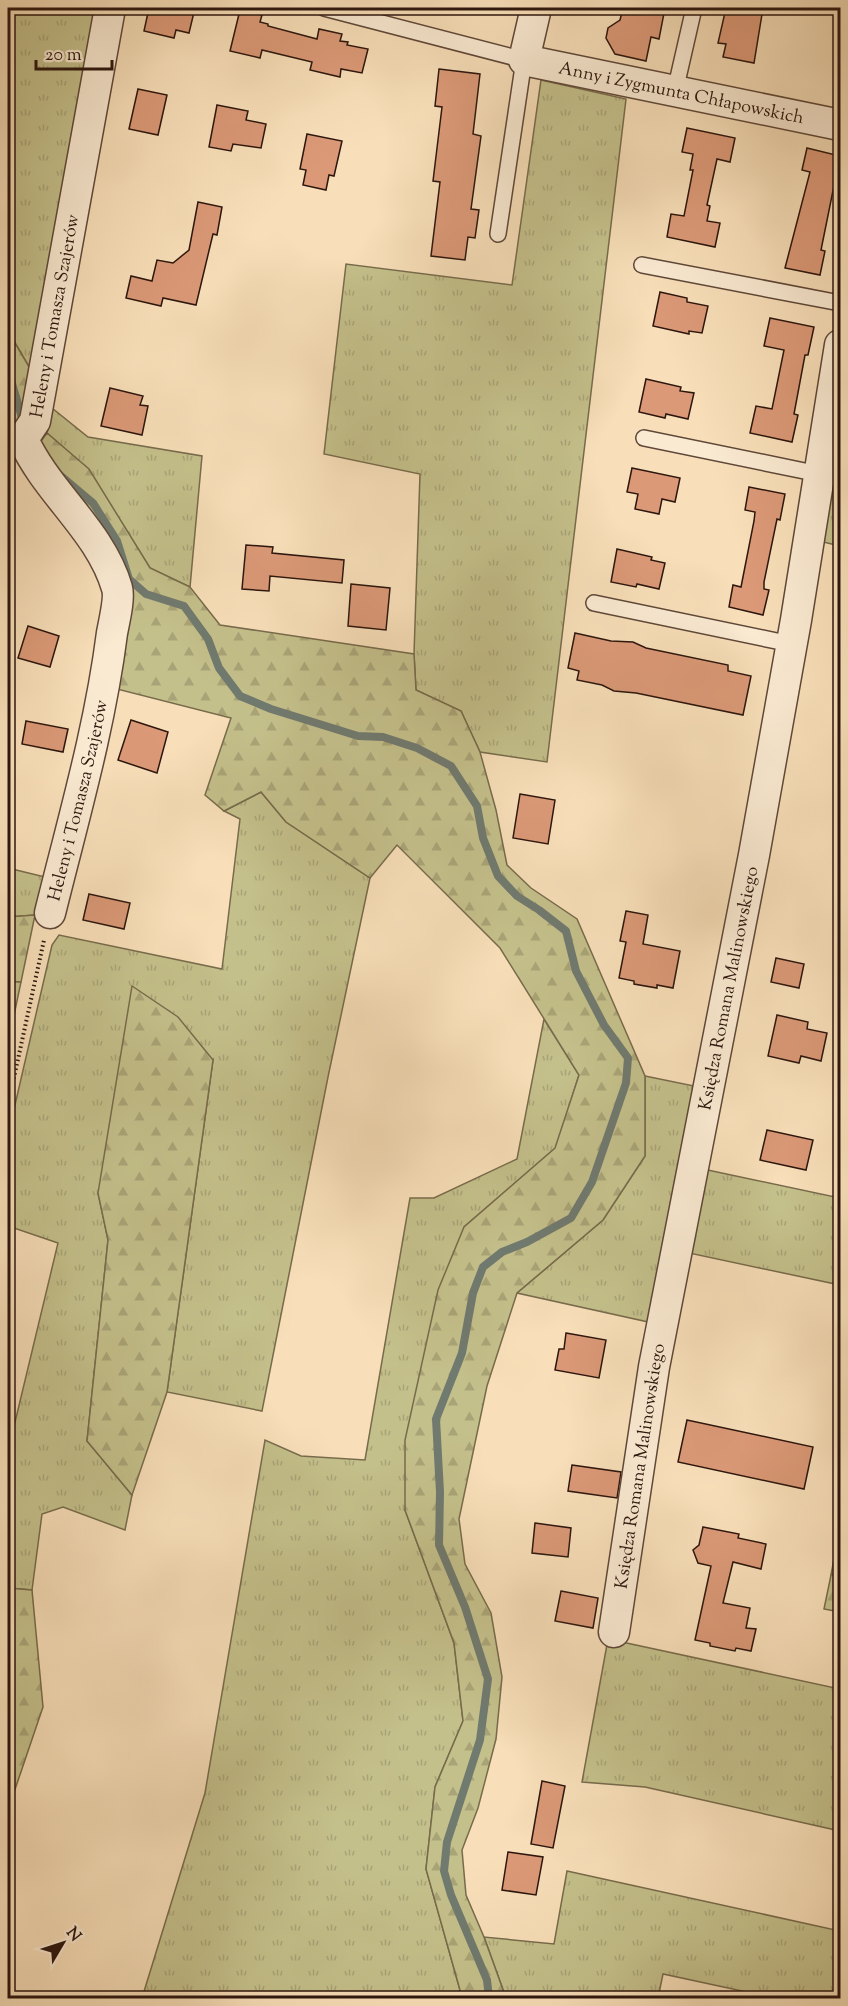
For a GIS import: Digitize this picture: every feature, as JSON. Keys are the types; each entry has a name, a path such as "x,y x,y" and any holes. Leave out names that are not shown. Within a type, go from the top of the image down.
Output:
{"street":[{"name":"Heleny i Tomasza Szajerów","path":"50,913 99,717 118,590 102,552 82,523 50,486 32,459 23,439 35,421 110,8"},
{"path":"524,60 536,8"},
{"name":"Anny i Zygmunta Chłapowskich","path":"524,60 840,125"},
{"name":"Księdza Romana Malinowskiego","path":"614,1632 654,1367 754,855 840,345"}],"lane":[{"path":"324,8 524,60 498,234"},
{"path":"675,91 693,8"},
{"path":"642,265 840,303"},
{"path":"644,438 819,474"},
{"path":"594,603 791,644"}],"path":[{"path":"8,1105 50,913"}],"green space":[{"path":"8,8 99,8 35,377 8,331"},
{"path":"541,80 626,99 547,762 480,752 461,711 416,690 414,654 420,474 324,454 346,264 512,285"},
{"path":"8,331 35,377 13,438 8,413"},
{"path":"52,408 88,437 202,456 190,587 150,568 89,470 47,433"},
{"path":"47,433 89,469 150,568 190,587 220,625 414,654 416,690 461,711 480,752 496,810 507,865 531,888 577,919 645,1076 645,1156 603,1220 517,1293 487,1386 459,1519 465,1564 491,1613 502,1677 496,1739 478,1808 462,1850 466,1895 506,1998 451,1998 460,1990 426,1869 435,1787 463,1721 454,1643 405,1510 405,1440 438,1290 464,1227 555,1148 579,1075 500,948 397,845 370,878 286,822 261,792 224,811 205,795 231,718 113,688 124,613 35,449"},
{"path":"829,463 840,466 840,546 819,541"},
{"path":"261,792 286,822 370,878 262,1411 167,1392 213,1060 98,1193 108,1240 87,1441 132,1495 125,1530 63,1507 42,1514 32,1590 8,1588 8,1443 10,1443 58,1243 8,1226 8,1135 52,945 59,935 222,969 240,819 224,811"},
{"path":"8,868 49,878 35,915 8,917"},
{"path":"35,915 21,982 8,981 8,917"},
{"path":"8,981 21,982 8,1044"},
{"path":"132,986 178,1017 213,1060 167,1392 132,1495 87,1441 108,1240 98,1193"},
{"path":"544,1019 579,1075 556,1148 464,1227 405,1510 454,1643 463,1721 435,1787 426,1869 460,1990 451,1998 142,1998 205,1793 265,1440 301,1456 365,1460 410,1198 434,1198 517,1159"},
{"path":"645,1076 699,1087 653,1323 517,1293 603,1220 645,1156"},
{"path":"703,1169 840,1198 840,1285 689,1253"},
{"path":"840,1527 840,1572 831,1575"},
{"path":"840,1572 840,1612 824,1609 831,1575"},
{"path":"8,1588 32,1590 43,1707 8,1810"},
{"path":"608,1639 840,1689 840,1831 645,1787 582,1782"},
{"path":"567,1871 840,1931 840,1998 775,1998 663,1974 658,1998 506,1998 484,1937 554,1944"}],"building":[{"path":"149,8 195,8 189,33 176,30 174,38 144,31"},
{"path":"623,8 665,8 659,39 651,37 646,61 615,54 606,38 608,28 620,20"},
{"path":"726,8 763,8 754,63 723,57 726,44 718,43"},
{"path":"240,10 262,15 260,22 268,26 317,39 319,29 342,34 340,41 348,42 347,45 368,49 362,73 341,69 340,77 310,70 312,62 262,50 260,58 230,51"},
{"path":"439,69 480,74 473,134 481,136 471,209 479,210 475,238 468,237 465,260 431,256 440,182 433,181 442,107 435,106"},
{"path":"138,89 167,95 158,135 129,129"},
{"path":"217,105 248,111 246,120 266,124 261,148 233,144 231,151 209,147"},
{"path":"687,128 735,138 730,162 717,159 707,205 710,206 707,221 720,223 715,247 667,237 671,214 684,216 693,170 690,170 693,154 682,152"},
{"path":"307,134 342,141 334,176 329,175 326,190 303,185 306,170 300,169"},
{"path":"807,148 840,156 821,250 825,251 820,275 785,268 810,172 802,170"},
{"path":"198,202 222,207 217,235 213,234 196,305 163,298 161,306 126,298 131,276 152,281 157,260 173,263 189,250"},
{"path":"660,292 687,298 687,302 708,306 702,333 689,331 689,334 653,326"},
{"path":"770,318 814,327 808,355 805,355 794,414 798,415 792,442 750,433 756,406 772,409 784,350 764,346"},
{"path":"646,379 681,387 680,391 694,393 688,419 666,414 665,418 639,412"},
{"path":"110,388 143,396 140,405 148,406 142,435 101,426"},
{"path":"632,468 680,478 675,502 662,499 659,514 635,509 638,494 627,492"},
{"path":"749,487 785,494 780,520 777,519 764,582 764,589 769,590 763,615 729,607 733,585 741,587 754,521 755,512 745,510"},
{"path":"246,545 273,547 272,553 344,560 342,583 270,576 269,591 242,589"},
{"path":"617,549 652,557 651,560 665,563 659,589 611,582"},
{"path":"351,584 390,588 386,630 348,626"},
{"path":"28,626 59,636 50,667 18,658"},
{"path":"575,633 611,641 633,642 646,648 728,665 728,671 751,676 743,715 636,693 614,691 602,685 577,680 579,671 568,668"},
{"path":"131,720 168,732 157,773 118,760"},
{"path":"26,721 68,729 63,752 22,744"},
{"path":"520,794 555,800 548,844 513,838"},
{"path":"89,894 130,903 124,929 83,920"},
{"path":"626,911 648,915 643,944 680,951 673,988 634,984 634,981 619,978 626,942 620,941"},
{"path":"776,958 804,964 799,988 771,982"},
{"path":"777,1015 808,1022 807,1029 827,1033 821,1061 801,1056 799,1063 768,1056"},
{"path":"767,1130 813,1140 806,1170 760,1160"},
{"path":"566,1333 606,1340 599,1378 555,1370 559,1349 564,1349"},
{"path":"687,1420 813,1447 804,1489 678,1462"},
{"path":"572,1465 621,1472 617,1498 568,1491"},
{"path":"535,1523 571,1528 568,1557 532,1553"},
{"path":"703,1527 739,1534 738,1538 766,1544 761,1569 733,1562 723,1603 750,1608 746,1628 756,1629 751,1651 736,1648 735,1651 710,1646 710,1643 695,1640 711,1566 698,1563 693,1550 699,1545"},
{"path":"561,1591 598,1598 593,1628 555,1621"},
{"path":"542,1781 565,1786 553,1848 531,1844"},
{"path":"508,1852 543,1857 536,1895 502,1890"}],"waterway":[{"path":"8,370 23,421"},
{"path":"61,476 93,503 117,541 129,579 146,594 184,606 208,639 219,668 240,696 271,709 358,736 383,737 417,748 451,766 477,806 483,838 498,876 517,896 566,931 576,971 604,1025 628,1058 626,1083 592,1182 571,1218 527,1242 502,1252 483,1267 473,1293 462,1353 436,1419 440,1492 439,1545 465,1607 488,1679 480,1740 447,1842 444,1871 451,1895 487,1980 489,1998"}]}
